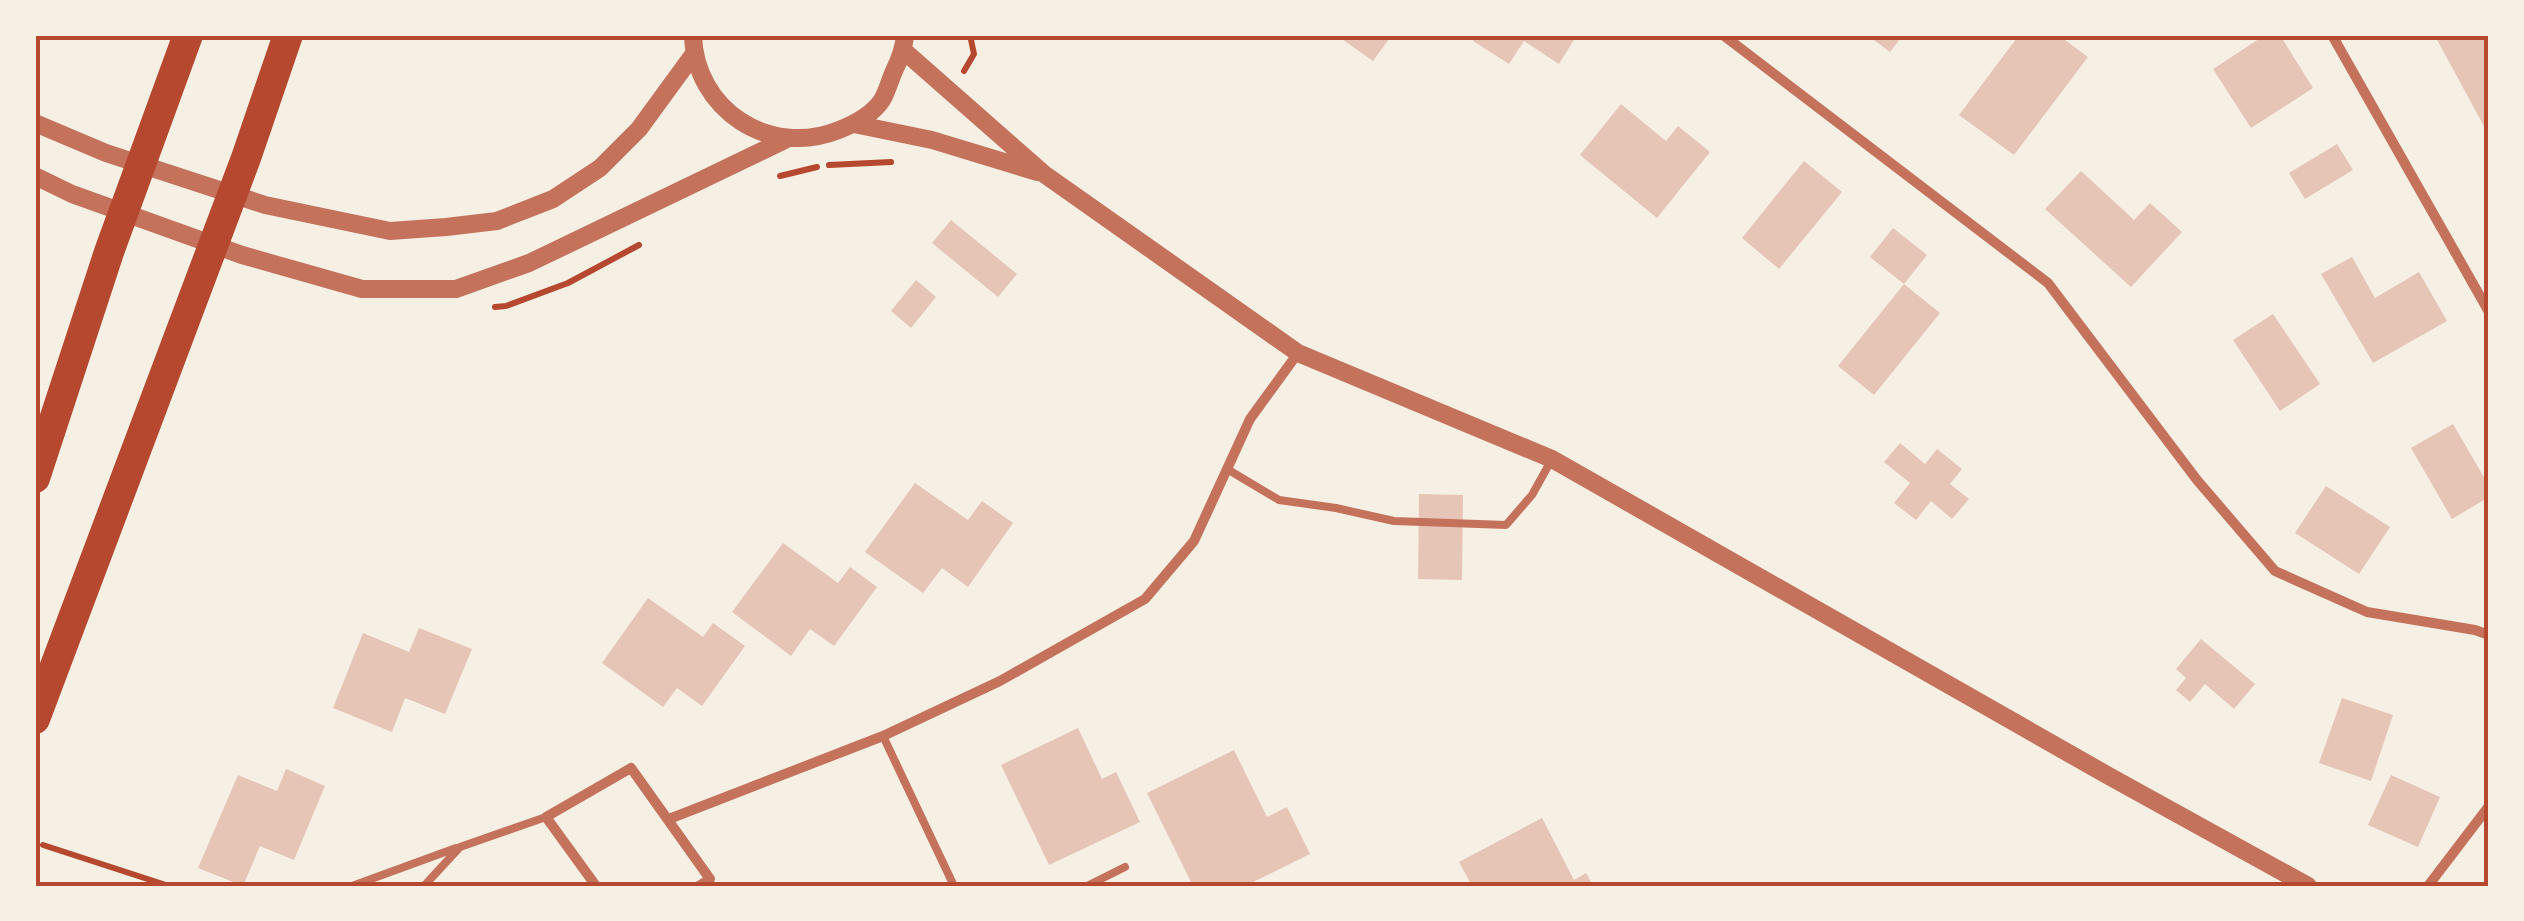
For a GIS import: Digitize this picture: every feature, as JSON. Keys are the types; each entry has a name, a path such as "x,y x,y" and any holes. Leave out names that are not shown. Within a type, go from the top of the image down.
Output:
{"highway":[{"path":"150,136 180,35"},
{"path":"35,478 108,252 188,35"},
{"path":"35,719 246,158 288,35"},
{"path":"246,158 300,35"}],"street":[{"path":"693,35 694,55 711,95 744,125 785,140"},
{"path":"1723,35 2048,283 2197,480 2275,571 2367,612 2489,635"},
{"path":"2332,35 2489,312"},
{"path":"35,176 72,194 242,255 362,289 456,289 530,263 785,140 821,138 854,124 881,101 904,42 1044,174 1298,353 1552,459 2308,886"},
{"path":"35,124 106,153 265,205 390,231 446,228 497,221 553,200 600,168 639,129 694,55"},
{"path":"854,124 932,140 1044,174"},
{"path":"669,819 883,736 1000,681 1145,599 1194,540 1250,419 1298,353"},
{"path":"596,886 546,816 631,768 710,879 699,886"},
{"path":"2428,886 2489,806"}],"lane":[{"path":"1227,469 1278,500 1394,521 1506,525 1532,495 1552,459"},
{"path":"883,736 954,886"},
{"path":"352,886 546,816"},
{"path":"424,886 460,846"},
{"path":"1087,886 1125,867"}],"path":[{"path":"43,844 170,886"}],"building":[{"path":"1336,35 1392,35 1373,61"},
{"path":"1477,35 1577,35 1559,64 1524,41 1509,64 1473,41"},
{"path":"1867,35 1903,35 1890,52"},
{"path":"2019,35 2058,35 2088,57 2014,155 1959,115"},
{"path":"2265,35 2280,35 2313,88 2251,128 2213,69"},
{"path":"2437,35 2489,35 2489,129 2486,130"},
{"path":"1621,104 1666,141 1678,126 1710,152 1657,218 1580,155"},
{"path":"2337,144 2353,170 2305,199 2289,173"},
{"path":"1804,161 1842,192 1779,269 1742,238"},
{"path":"2081,171 2134,220 2150,203 2182,232 2131,287 2045,209"},
{"path":"951,220 1017,274 998,297 932,243"},
{"path":"1893,228 1927,255 1904,284 1870,257"},
{"path":"2352,257 2375,298 2419,272 2447,321 2373,363 2321,274"},
{"path":"916,280 936,297 911,328 891,311"},
{"path":"1904,284 1940,313 1874,395 1838,366"},
{"path":"2273,314 2320,384 2280,411 2233,340"},
{"path":"2453,424 2489,486 2489,497 2452,519 2411,448"},
{"path":"1900,443 1925,464 1937,449 1962,469 1950,484 1969,499 1952,519 1931,501 1916,520 1894,503 1910,483 1884,462"},
{"path":"915,483 968,520 982,501 1013,523 968,587 942,568 923,593 865,552"},
{"path":"2326,486 2390,527 2359,574 2295,533"},
{"path":"1419,494 1463,495 1462,580 1418,579"},
{"path":"783,543 838,583 850,567 877,587 834,646 810,629 791,656 732,612"},
{"path":"648,598 703,637 713,623 745,646 702,706 677,688 663,707 602,663"},
{"path":"419,628 472,649 445,714 405,698 392,732 333,708 363,633 409,652"},
{"path":"2201,639 2255,684 2234,709 2205,684 2190,702 2176,690 2186,678 2176,669"},
{"path":"2342,698 2393,715 2371,781 2319,763"},
{"path":"1078,728 1102,779 1116,772 1140,822 1049,865 1001,765"},
{"path":"1234,750 1267,817 1287,807 1310,854 1245,886 1193,886 1147,793"},
{"path":"286,769 325,786 294,860 260,846 243,886 198,868 238,775 277,791"},
{"path":"2391,775 2440,797 2418,847 2368,825"},
{"path":"1542,818 1574,880 1586,873 1593,886 1472,886 1459,862"}]}
